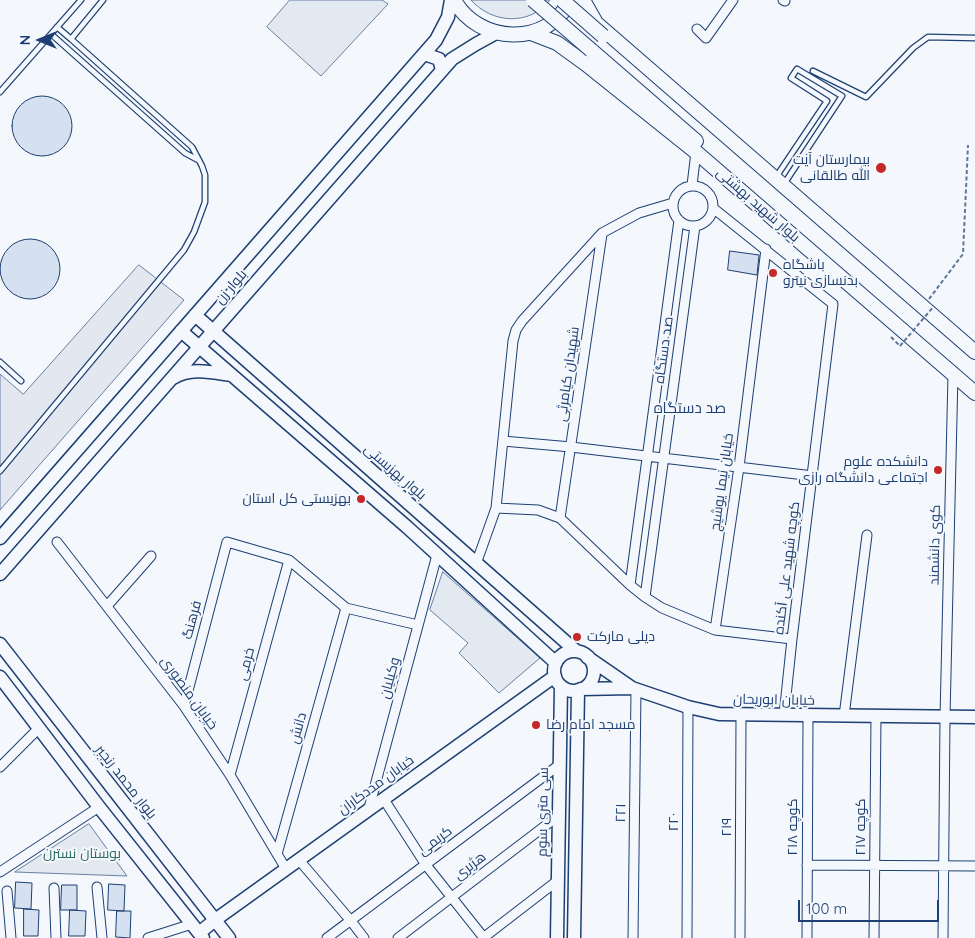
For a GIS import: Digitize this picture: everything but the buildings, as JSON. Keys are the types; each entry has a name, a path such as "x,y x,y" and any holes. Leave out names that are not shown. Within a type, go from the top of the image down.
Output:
{"main road":[{"path":"453,0 469,19 486,30 508,35 531,33 546,26 558,16 570,0"},
{"name":"بلوار زن","path":"0,538 436,40 448,17 453,0"},
{"path":"533,0 796,227 806,247"},
{"path":"562,0 808,214 827,223"},
{"path":"583,0 596,23 827,223 928,306 975,352"},
{"path":"576,57 572,39 574,30 579,26 596,23"},
{"name":"بلوار زن","path":"0,575 452,59 496,33"},
{"name":"بلوار شهید بهشتی","path":"531,33 557,43 696,152 975,393"},
{"path":"424,54 439,59 442,70"},
{"name":"بلوار بهزیستی","path":"195,315 476,564 581,654"},
{"path":"181,331 407,527 556,663 558,681 569,690 634,688"},
{"path":"169,380 181,373 194,371 232,375"},
{"path":"407,527 420,514"},
{"name":"بلوار محمد رنجبر","path":"0,633 4,649 229,938"},
{"path":"556,663 564,654 581,654 591,661 593,673 588,684 580,689"},
{"name":"خیابان ابوریحان","path":"581,654 634,688 688,707 718,714 975,717"},
{"path":"0,677 99,808 198,931"},
{"name":"خیابان مددکاران","path":"198,931 383,798 558,681"},
{"name":"سی متری سوم","path":"557,938 558,681"},
{"path":"574,938 580,689"}],"street":[{"path":"697,29 706,38 733,0"},
{"path":"692,185 696,152"},
{"path":"692,185 701,187 708,192 712,199 713,208 707,220 695,226 684,224 679,220 673,209 673,203 680,190 692,185"},
{"path":"476,564 496,508 513,341 516,330 602,233 638,214 673,203"},
{"path":"713,208 766,249"},
{"name":"صد دستگاه","path":"630,585 679,220"},
{"name":"صد دستگاه","path":"645,597 695,226"},
{"name":"شهیدان کیامرثی","path":"560,518 602,233"},
{"name":"کوچه شهید علی آکنده","path":"766,249 833,304 784,715"},
{"name":"خیابان نیما یوشیج","path":"715,630 739,467 766,249"},
{"name":"کوی دانشمند","path":"943,938 945,717 953,374"},
{"path":"503,441 571,447 813,476"},
{"path":"496,508 538,510 560,518 630,585 662,608 715,630 792,639"},
{"path":"844,716 868,535"},
{"name":"خیابان منصوری","path":"57,542 184,706 230,775 286,869"},
{"name":"فرهنگ","path":"184,706 227,542 289,560"},
{"name":"وکیلیان","path":"369,808 437,554"},
{"path":"107,606 151,556"},
{"path":"289,560 346,608 418,624"},
{"name":"خرمی","path":"230,775 289,560"},
{"name":"دانش","path":"277,854 346,608"},
{"name":"۲۲۱","path":"633,938 634,688"},
{"name":"۲۲۰","path":"686,938 688,707"},
{"name":"۲۱۹","path":"740,938 741,715"},
{"name":"کوچه ۲۱۸","path":"806,938 808,716"},
{"name":"کوچه ۲۱۷","path":"874,938 876,716"},
{"path":"0,767 38,728"},
{"name":"کریمی","path":"327,938 559,765"},
{"path":"383,798 426,865 483,938 557,880"},
{"path":"0,872 99,808"},
{"name":"هژبری","path":"398,938 558,816"},
{"path":"299,860 364,938"},
{"path":"807,865 975,866"},
{"path":"97,887 102,938"},
{"path":"54,888 56,938"},
{"path":"7,891 11,938"},
{"path":"148,938 198,931"}],"lane":[{"path":"0,92 81,0"},
{"path":"71,39 104,0"},
{"path":"0,471 184,250 198,223 205,202 205,175 192,147 57,27"},
{"path":"51,34 185,154 198,160"},
{"path":"813,71 866,97 913,48 928,37 975,38"},
{"path":"797,69 842,96 779,182 827,101 791,78 797,69"},
{"path":"0,362 21,381"}],"path":[{"path":"891,336 900,346 962,254 968,145"}],"green space":[{"path":"290,0 382,0 388,4 321,76 267,27"},
{"path":"471,0 550,0 532,14 522,18 511,19 489,14"},
{"path":"443,572 540,658 499,693 459,653 468,643 430,610"},
{"name":"بوستان نسترن","path":"89,824 127,876 15,872"}],"shaded area":[{"path":"139,265 184,300 0,510 0,374 23,394"}],"place":[{"name":"بیمارستان آیت الله طالقانی","path":"881,168"},
{"name":"باشگاه بدنسازی نیترو","path":"773,273"},
{"name":"دانشکده علوم اجتماعی دانشگاه رازی","path":"938,470"},
{"name":"بهزیستی کل استان","path":"361,499"},
{"name":"دیلی مارکت","path":"577,637"},
{"name":"مسجد امام رضا","path":"536,725"}],"district":[{"name":"صد دستگاه","path":"690,408"}]}
